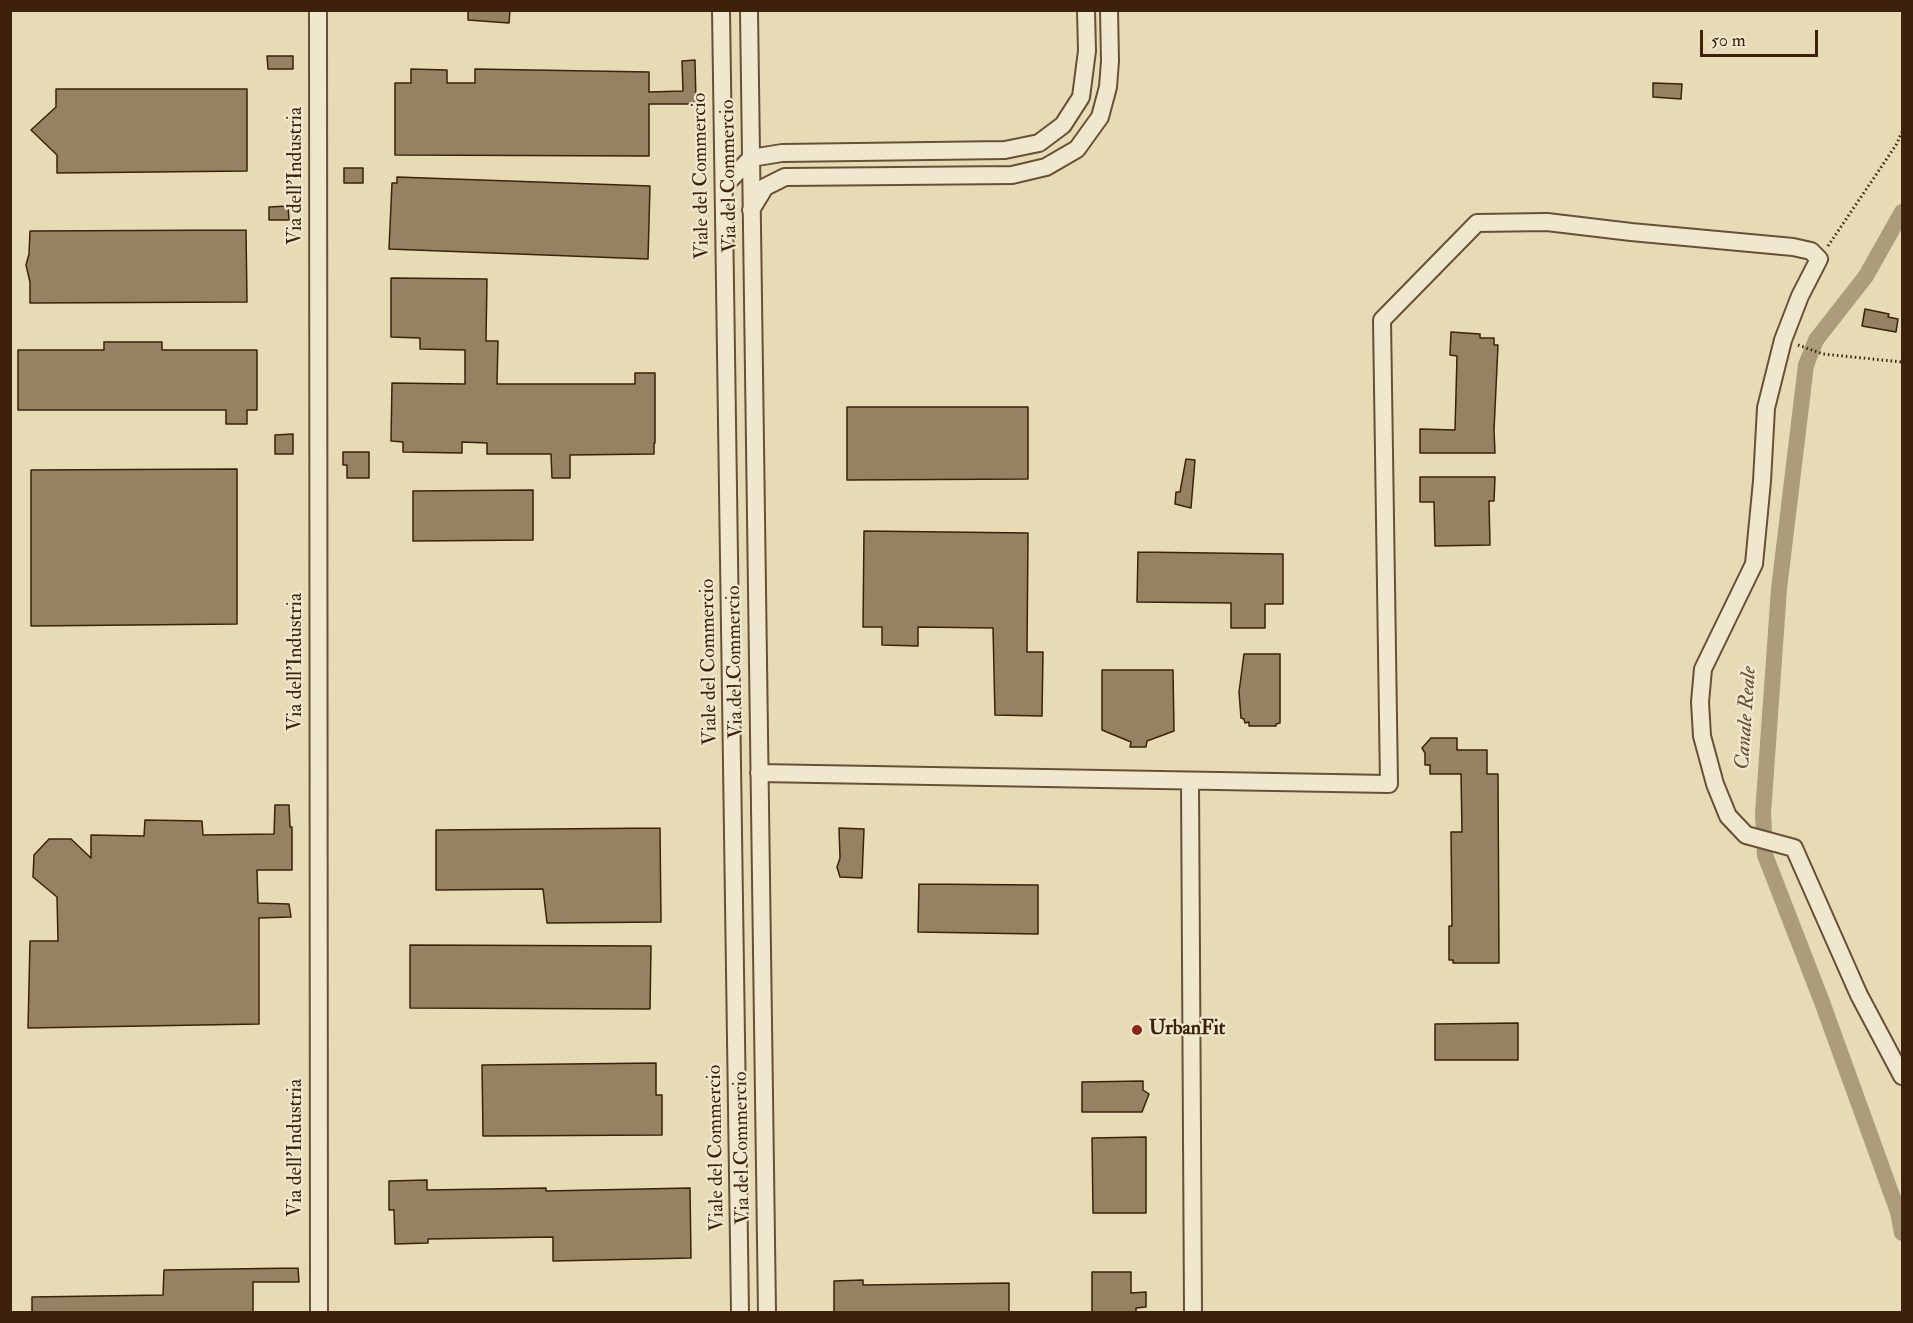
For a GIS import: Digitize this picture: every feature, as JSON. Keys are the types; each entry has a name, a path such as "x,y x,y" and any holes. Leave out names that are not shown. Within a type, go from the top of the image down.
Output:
{"street":[{"name":"Via dell'Industria","path":"318,10 318,1312"},
{"name":"Viale del Commercio","path":"721,10 740,1312"},
{"name":"Via del Commercio","path":"749,10 767,1312"},
{"path":"724,186 751,158 782,153 1005,150 1039,143 1063,125 1081,97 1087,51 1086,10"},
{"path":"751,211 765,187 785,177 1012,175 1046,167 1077,149 1100,117 1108,87 1109,10"},
{"path":"759,773 1389,784 1382,320 1477,223 1548,222 1811,251 1819,259 1800,296 1783,340 1766,408 1754,564 1703,669 1700,702 1702,736 1714,784 1728,816 1746,835 1794,848 1859,995 1902,1076"},
{"path":"1190,781 1193,1312"}],"path":[{"path":"1819,259 1896,145 1902,132"},
{"path":"1796,344 1823,354 1902,362"}],"building":[{"path":"468,10 510,10 509,23 468,20"},
{"path":"267,56 293,56 293,69 268,69"},
{"path":"695,60 696,104 649,104 649,156 395,155 395,83 411,83 411,69 447,70 447,83 475,83 475,69 649,72 649,92 683,91 682,61"},
{"path":"1653,83 1682,84 1681,99 1653,97"},
{"path":"56,89 247,89 247,171 57,173 57,155 31,130 56,107"},
{"path":"344,168 363,168 363,183 344,183"},
{"path":"397,177 650,186 648,259 389,249 392,183 397,183"},
{"path":"288,206 289,220 269,220 269,207"},
{"path":"246,230 247,302 30,303 30,282 26,265 30,231"},
{"path":"391,278 487,279 486,341 498,341 497,384 635,384 635,373 655,373 654,454 570,455 570,478 552,478 551,454 487,454 487,443 462,442 462,453 403,452 403,442 391,441 392,383 465,384 465,350 420,349 420,338 391,337"},
{"path":"1865,309 1889,314 1888,317 1898,319 1896,332 1862,326"},
{"path":"1451,332 1480,334 1480,338 1494,338 1494,345 1498,345 1495,453 1420,453 1420,429 1455,430 1457,356 1450,355"},
{"path":"104,342 162,342 162,350 257,350 257,410 247,410 247,424 226,424 226,410 18,410 18,350 104,350"},
{"path":"847,407 1028,407 1028,479 847,480"},
{"path":"293,434 293,454 275,454 275,435"},
{"path":"343,452 369,452 369,478 347,478 347,465 343,465"},
{"path":"1186,459 1195,460 1191,508 1175,504 1176,492 1180,492"},
{"path":"237,469 237,624 31,626 31,470"},
{"path":"1420,477 1495,477 1494,501 1489,501 1490,545 1435,546 1434,502 1420,502"},
{"path":"533,490 533,540 413,541 413,491"},
{"path":"864,531 1028,533 1027,652 1043,652 1042,716 995,715 993,628 918,627 918,646 882,645 882,627 863,627"},
{"path":"1138,552 1283,554 1283,604 1265,604 1265,628 1231,628 1231,603 1137,602"},
{"path":"1244,654 1280,654 1280,723 1276,726 1249,726 1249,722 1245,723 1241,718 1239,692"},
{"path":"1102,670 1173,670 1174,731 1147,741 1146,747 1130,747 1131,742 1102,730"},
{"path":"1431,738 1457,738 1457,750 1487,750 1487,774 1498,774 1499,963 1453,963 1453,960 1449,960 1449,926 1452,926 1451,832 1462,832 1461,774 1430,774 1430,765 1425,765 1425,753 1422,748"},
{"path":"275,805 289,805 290,827 292,827 292,870 257,870 258,903 289,904 291,917 259,918 259,1024 28,1028 30,941 58,941 57,897 33,877 34,855 49,839 71,839 91,858 91,835 144,836 145,820 202,821 203,835 274,834"},
{"path":"660,828 661,922 547,923 543,889 436,890 436,830"},
{"path":"839,828 864,829 862,878 840,877 837,867 840,858"},
{"path":"919,884 1038,885 1038,934 918,932"},
{"path":"410,945 651,946 650,1009 410,1008"},
{"path":"1518,1023 1518,1060 1435,1060 1435,1024"},
{"path":"656,1063 656,1095 662,1095 662,1135 483,1136 482,1065"},
{"path":"1143,1081 1143,1090 1149,1094 1142,1112 1082,1112 1082,1082"},
{"path":"1146,1137 1146,1213 1093,1213 1092,1138"},
{"path":"427,1180 427,1190 546,1188 546,1191 690,1188 691,1258 553,1261 553,1237 428,1239 428,1243 395,1244 394,1210 389,1210 389,1181"},
{"path":"298,1268 299,1282 253,1282 253,1312 32,1312 32,1297 163,1295 164,1270"},
{"path":"1092,1272 1131,1272 1131,1293 1146,1292 1146,1307 1136,1308 1136,1312 1092,1312"},
{"path":"863,1280 863,1285 1009,1283 1009,1312 834,1312 834,1281"}],"waterway":[{"name":"Canale Reale","path":"1902,212 1866,276 1816,340 1806,365 1779,589 1763,813 1765,855 1822,1002 1898,1212 1902,1233"}],"place":[{"name":"UrbanFit","path":"1137,1030"}]}
